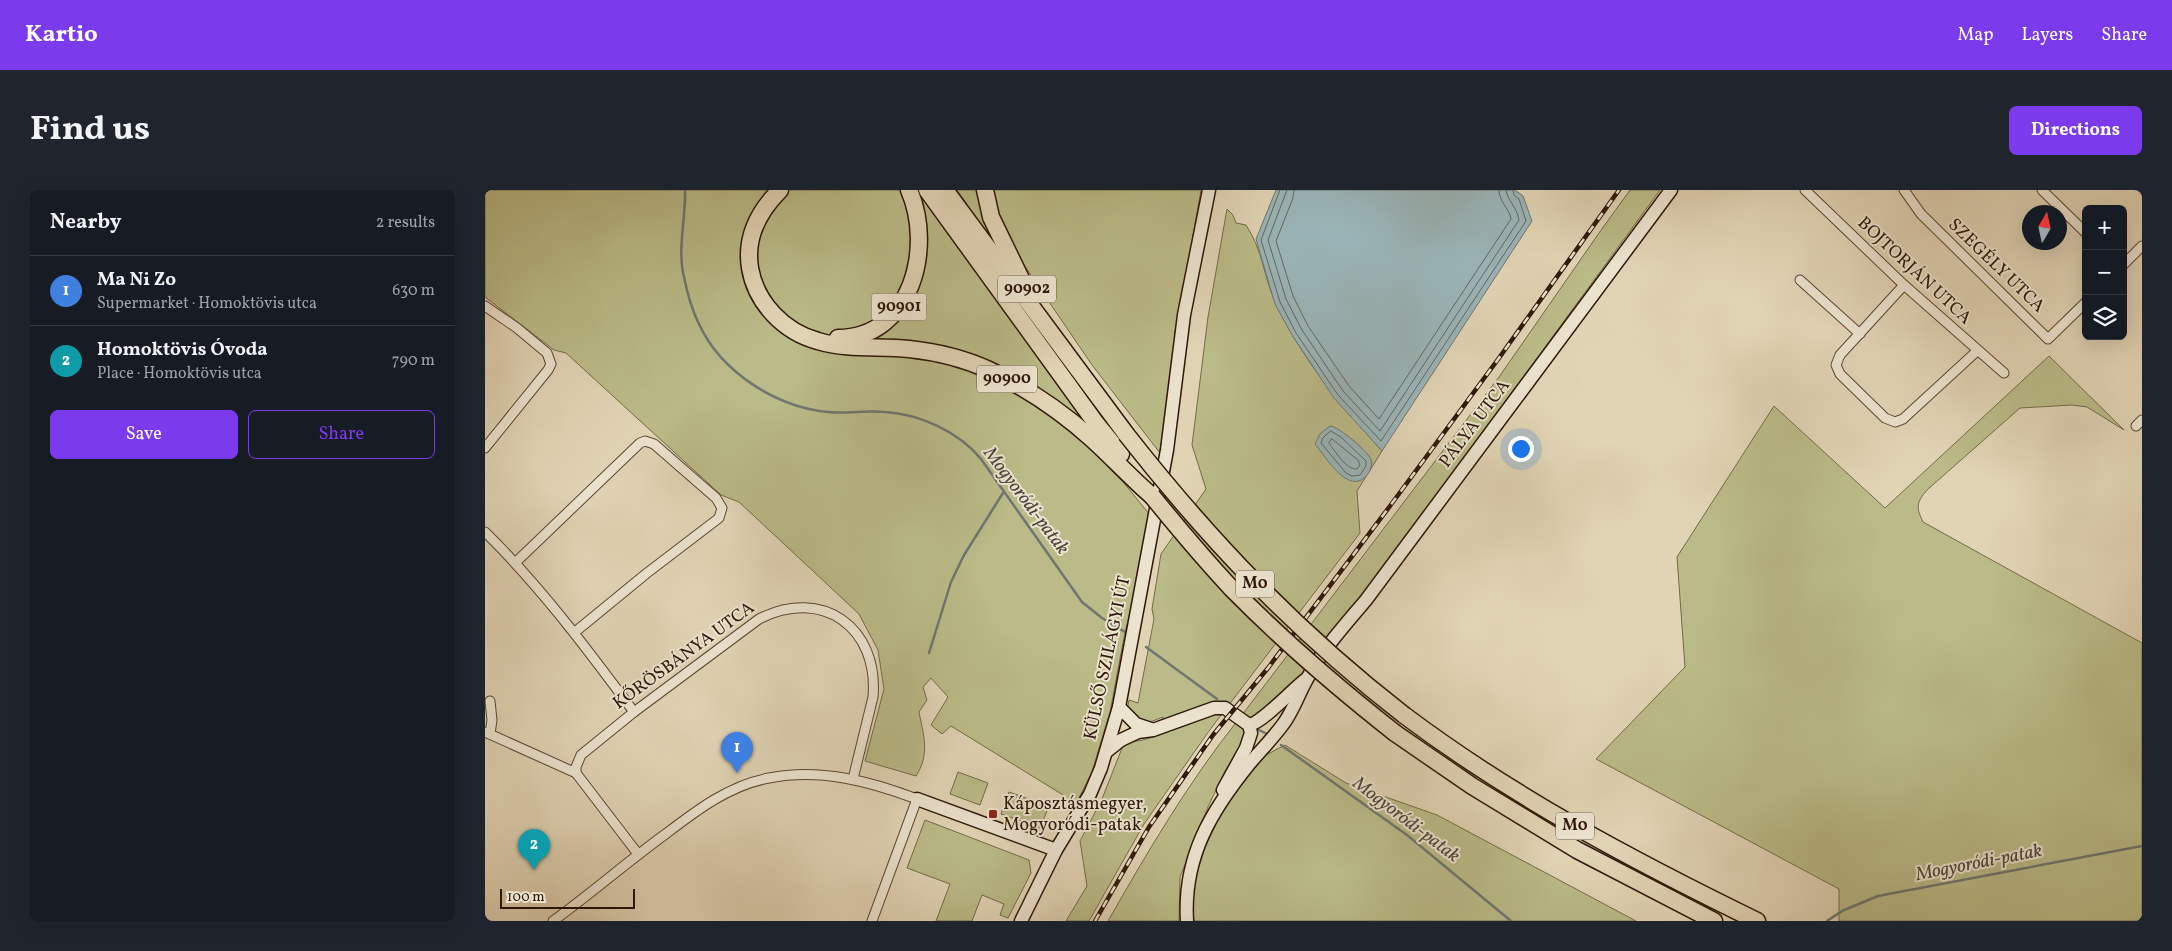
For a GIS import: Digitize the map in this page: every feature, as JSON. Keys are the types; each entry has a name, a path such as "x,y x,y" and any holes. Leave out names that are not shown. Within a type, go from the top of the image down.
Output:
{"highway":[{"name":"90901","path":"780,190 767,204 754,225 749,248 749,264 754,286 764,304 778,319 799,333 841,339 858,336 885,322 898,310 906,297 914,277 918,256 917,225 913,200 909,190"},
{"name":"M0","path":"927,190 1095,422 1115,455 1210,565 1267,624 1337,686 1395,733 1479,790 1577,850 1714,921"},
{"name":"M0","path":"945,190 1039,320 1183,506 1255,584 1313,640 1404,715 1477,767 1555,815 1683,884 1757,921"},
{"name":"90902","path":"985,190 991,217 1011,260 1069,357"},
{"name":"90900","path":"799,333 817,341 831,344 908,349 944,354 967,360 1006,378 1047,402 1115,455"}],"street":[{"name":"KÜLSŐ SZILÁGYI ÚT","path":"1021,921 1056,850 1090,794 1106,752 1119,707 1153,532 1167,450 1184,315 1209,190"},
{"name":"PÁLYA UTCA","path":"1307,679 1337,634 1371,592 1671,190"},
{"name":"BOJTORJÁN UTCA","path":"1805,190 1904,285 2004,373"},
{"name":"SZEGÉLY UTCA","path":"1904,190 1921,214 2048,340 2082,306"},
{"path":"2042,190 2082,229"},
{"path":"2127,261 2142,246"},
{"path":"1800,280 1860,334"},
{"path":"1904,285 1840,355 1836,365 1840,374 1885,418 1895,422 1903,419 1977,351"},
{"path":"485,306 517,328 547,353 551,364 485,448"},
{"path":"515,562 640,443 650,442 654,444 716,498 722,508 719,518 575,632"},
{"path":"485,532 515,562 575,632 634,712"},
{"name":"KŐRÖSBÁNYA UTCA","path":"576,773 576,767 581,755 634,712 759,619 773,611 788,608 817,609 843,621 856,632 867,648 872,666 873,697 853,779"},
{"path":"1249,725 1257,723 1288,693 1307,679"},
{"path":"1187,921 1186,894 1192,864 1209,822 1220,802 1280,728 1307,679"},
{"path":"490,701 492,720 487,733 576,773 638,854"},
{"path":"1119,707 1136,724 1153,730"},
{"path":"1106,752 1121,740 1138,732 1153,730 1214,708 1225,708 1249,725 1251,732 1246,748 1226,781 1220,802"},
{"path":"1113,727 1138,732"},
{"path":"556,920 638,854 709,803 749,784 784,775 833,775 885,787 1056,850"},
{"path":"872,921 917,799"}],"green space":[{"path":"485,190 772,190 744,251 784,330 944,358 1005,381 1093,445 1150,515 1110,712 1092,772 1072,812 1063,795 951,726 942,734 931,725 948,697 931,678 923,687 927,700 919,712 925,745 923,760 916,776 865,761 884,689 878,650 859,614 739,502 721,495 566,353 554,350 485,297"},
{"path":"789,190 904,190 912,226 912,267 887,315 847,334 828,335 814,333 791,321 771,303 758,276 756,253 759,231 779,200"},
{"path":"917,190 1086,422 1084,423 1007,372 862,342 911,298"},
{"path":"957,190 980,190 998,245 992,240"},
{"path":"991,190 1201,190 1179,315 1160,453 1092,365 1009,243 998,221"},
{"path":"1630,190 1660,190 1370,586 1333,630 1303,677 1252,720 1242,715 1499,377"},
{"path":"1227,209 1233,215 1236,223 1246,225 1252,235 1277,306 1299,346 1338,400 1382,451 1357,491 1360,533 1209,731 1144,824 1089,921 1066,921 1087,886 1080,841 1102,799 1124,743 1162,734 1163,717 1150,722 1141,722 1127,710 1129,700 1138,703 1154,619 1152,609 1161,554 1206,489 1192,445 1208,317"},
{"path":"2049,356 2124,430 2087,407 2072,405 2020,408 1927,490 1919,502 1918,509 1923,522 2142,643 2142,921 1839,921 1839,889 1596,759 1685,667 1677,557 1774,406 1885,508"},
{"path":"1238,720 1248,734 1225,771 1208,807 1180,877 1179,921 1108,921 1185,793"},
{"path":"1285,745 1346,783 1437,815 1636,921 1194,921 1191,891 1205,848 1223,808 1262,757"},
{"path":"958,772 988,783 980,805 950,794"},
{"path":"1009,792 1049,806 1040,828 1001,814"},
{"path":"925,820 1029,860 1031,873 1008,918 1000,915 1004,904 982,895 972,921 936,921 950,884 907,868"}],"water":[{"path":"1276,190 1515,190 1523,196 1532,221 1382,451 1334,398 1292,335 1275,304 1256,239"},
{"path":"1330,426 1346,435 1369,456 1372,462 1371,468 1360,481 1353,481 1338,473 1315,444 1320,434"}],"waterway":[{"name":"Mogyoródi-patak","path":"685,190 681,256 685,283 699,324 721,357 752,384 770,395 789,403 808,409 828,412 878,412 912,416 938,426 962,441 981,459 1082,602 1102,618 1125,632"},
{"path":"929,653 951,582 964,555 1003,493"},
{"name":"Mogyoródi-patak","path":"1146,647 1217,699"},
{"name":"Mogyoródi-patak","path":"1255,728 1267,734"},
{"name":"Mogyoródi-patak","path":"1281,745 1407,835 1511,921"},
{"name":"Mogyoródi-patak","path":"1827,921 1842,911 1878,896 2142,846"}],"railway":[{"path":"1095,921 1149,827 1213,735 1268,668 1390,506 1619,190"}],"place":[{"name":"Ma Ni Zo","path":"737,773"},
{"name":"Káposztásmegyer, Mogyoródi-patak","path":"993,814"},
{"name":"Homoktövis Óvoda","path":"534,870"}]}
